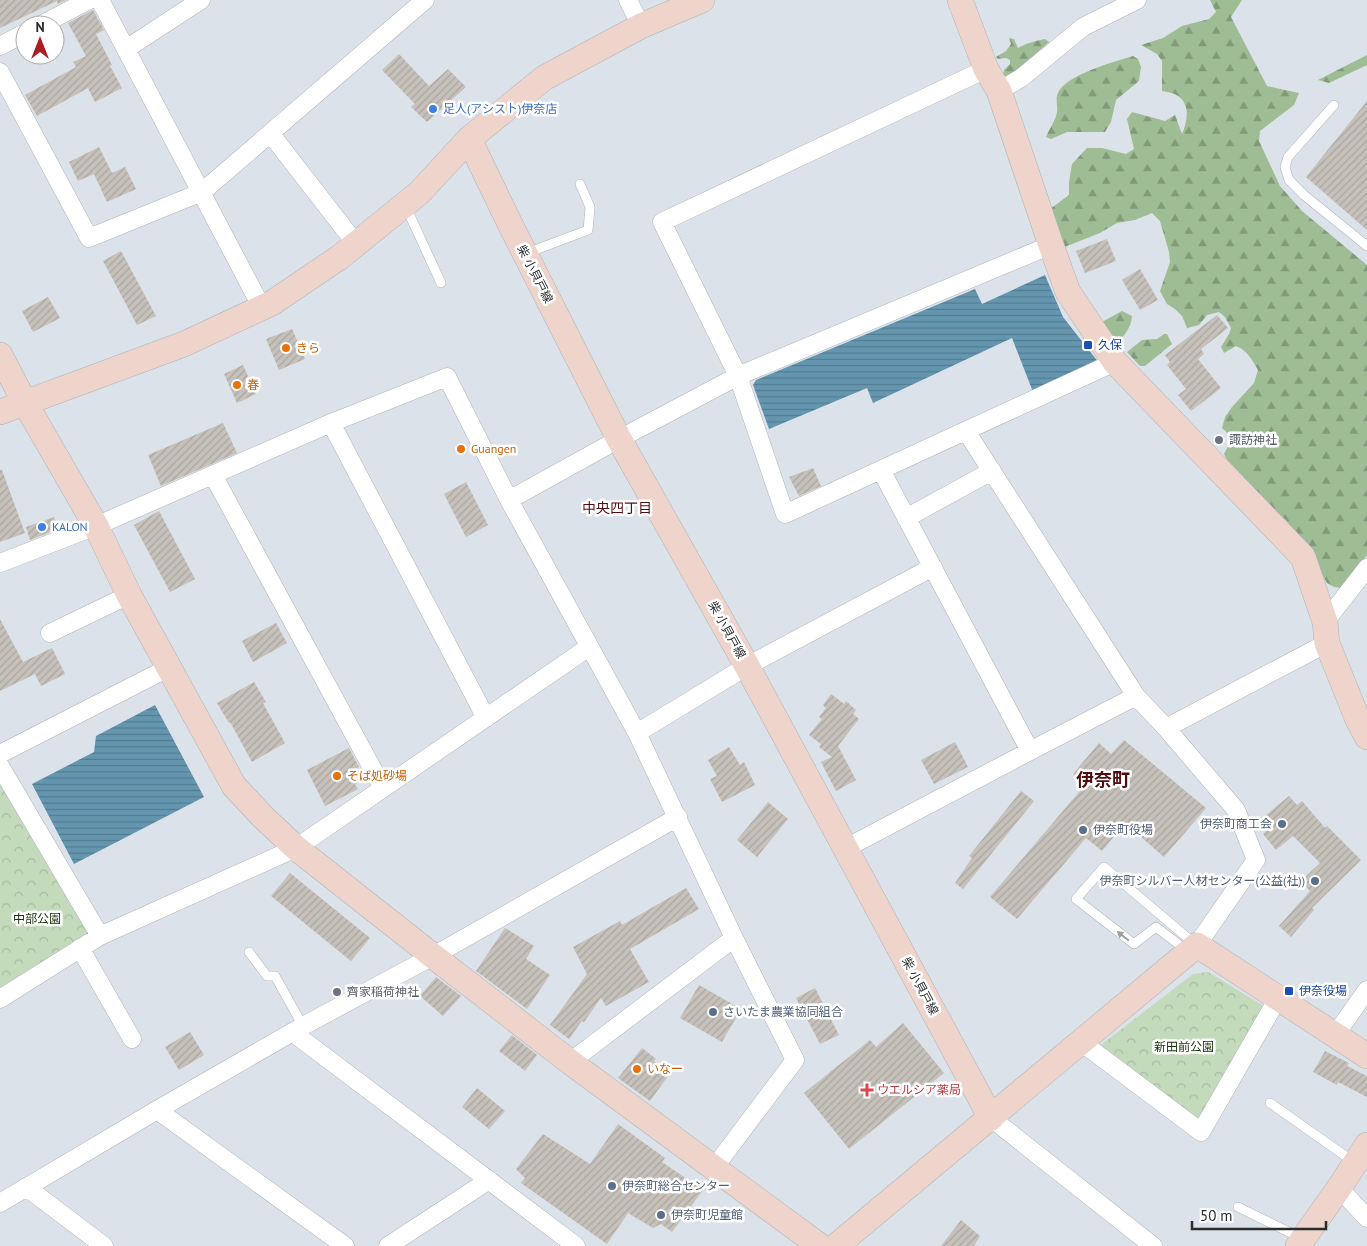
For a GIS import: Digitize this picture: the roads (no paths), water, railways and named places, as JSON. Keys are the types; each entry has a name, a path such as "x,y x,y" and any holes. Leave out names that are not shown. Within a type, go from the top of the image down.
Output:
{"street":[{"path":"60,15 89,0"},
{"path":"100,0 262,308"},
{"path":"126,49 201,0"},
{"path":"0,72 89,238 202,192 425,0"},
{"path":"628,0 641,26"},
{"path":"0,412 184,344 272,303 340,257 419,193 469,139 544,78 641,26 702,0"},
{"path":"960,0 986,69 998,91 1068,292 1116,362 1302,557 1326,633 1358,720 1367,736"},
{"path":"998,91 1021,78 1082,27 1137,0"},
{"path":"0,46 15,38"},
{"path":"986,69 662,222 738,376 785,514 1116,362"},
{"path":"270,133 356,244"},
{"name":"柴 小貝戸線","path":"469,139 618,439 747,666 990,1118"},
{"path":"509,500 618,439 738,376 1051,245"},
{"path":"0,355 25,403 96,526 129,595 234,786 296,848 433,956 570,1062 820,1246"},
{"path":"0,563 96,526 331,423 447,377 509,500 637,733 734,938 795,1060 714,1168"},
{"path":"331,423 486,718"},
{"path":"836,1246 1192,948 1256,860 1236,810 1136,696 966,431"},
{"path":"881,470 1030,751"},
{"path":"906,518 992,471"},
{"path":"213,475 383,788"},
{"path":"637,733 747,666 933,567"},
{"path":"1166,728 1326,633 1367,568"},
{"path":"50,633 129,595"},
{"path":"0,999 100,936 296,848 589,648"},
{"path":"0,754 168,668"},
{"path":"846,848 1136,696"},
{"path":"0,766 100,936"},
{"path":"0,1203 297,1029 433,956 678,817"},
{"path":"570,1062 734,938"},
{"path":"80,948 132,1039"},
{"path":"1192,948 1278,998 1367,1056"},
{"path":"1335,1035 1367,990"},
{"path":"1081,1042 1201,1132 1278,998"},
{"path":"297,1029 576,1246"},
{"path":"157,1110 345,1246"},
{"path":"990,1118 1152,1246"},
{"path":"1301,1243 1363,1155"},
{"path":"388,1246 490,1180"},
{"path":"26,1187 104,1246"},
{"path":"1339,1188 1367,1218"}],"lane":[{"path":"1334,105 1288,157 1285,167 1288,180 1367,246"},
{"path":"525,254 588,230 590,207 580,184"},
{"path":"405,204 441,283"},
{"path":"1104,867 1192,948 1156,927 1134,944 1076,899 1104,867"},
{"path":"249,952 267,976 275,976 297,1029"},
{"path":"1270,1103 1363,1155"},
{"path":"1238,1207 1301,1243"}],"water":[{"path":"1045,275 1063,317 1099,363 1033,392 1012,338 873,403 867,388 769,429 753,385 756,380 975,289 982,304"},
{"path":"155,705 204,797 74,864 32,784 94,752 96,736"}],"place":[{"name":"足人(アシスト)伊奈店","path":"433,109"},
{"name":"久保","path":"1088,345"},
{"name":"きら","path":"286,348"},
{"name":"春","path":"237,385"},
{"name":"諏訪神社","path":"1219,440"},
{"name":"Guangen","path":"461,449"},
{"name":"KALON","path":"42,527"},
{"name":"そば処砂場","path":"337,776"},
{"name":"伊奈町商工会","path":"1282,824"},
{"name":"伊奈町役場","path":"1083,830"},
{"name":"伊奈町シルバー人材センター(公益(社))","path":"1315,881"},
{"name":"伊奈役場","path":"1289,991"},
{"name":"齊家稲荷神社","path":"337,992"},
{"name":"さいたま農業協同組合","path":"713,1012"},
{"name":"いなー","path":"637,1069"},
{"name":"ウエルシア薬局","path":"867,1090"},
{"name":"伊奈町総合センター","path":"612,1186"},
{"name":"伊奈町児童館","path":"661,1215"}],"district":[{"name":"中央四丁目","path":"617,508"},
{"name":"伊奈町","path":"1103,780"}],"park label":[{"name":"中部公園","path":"37,919"},
{"name":"新田前公園","path":"1184,1047"}]}
